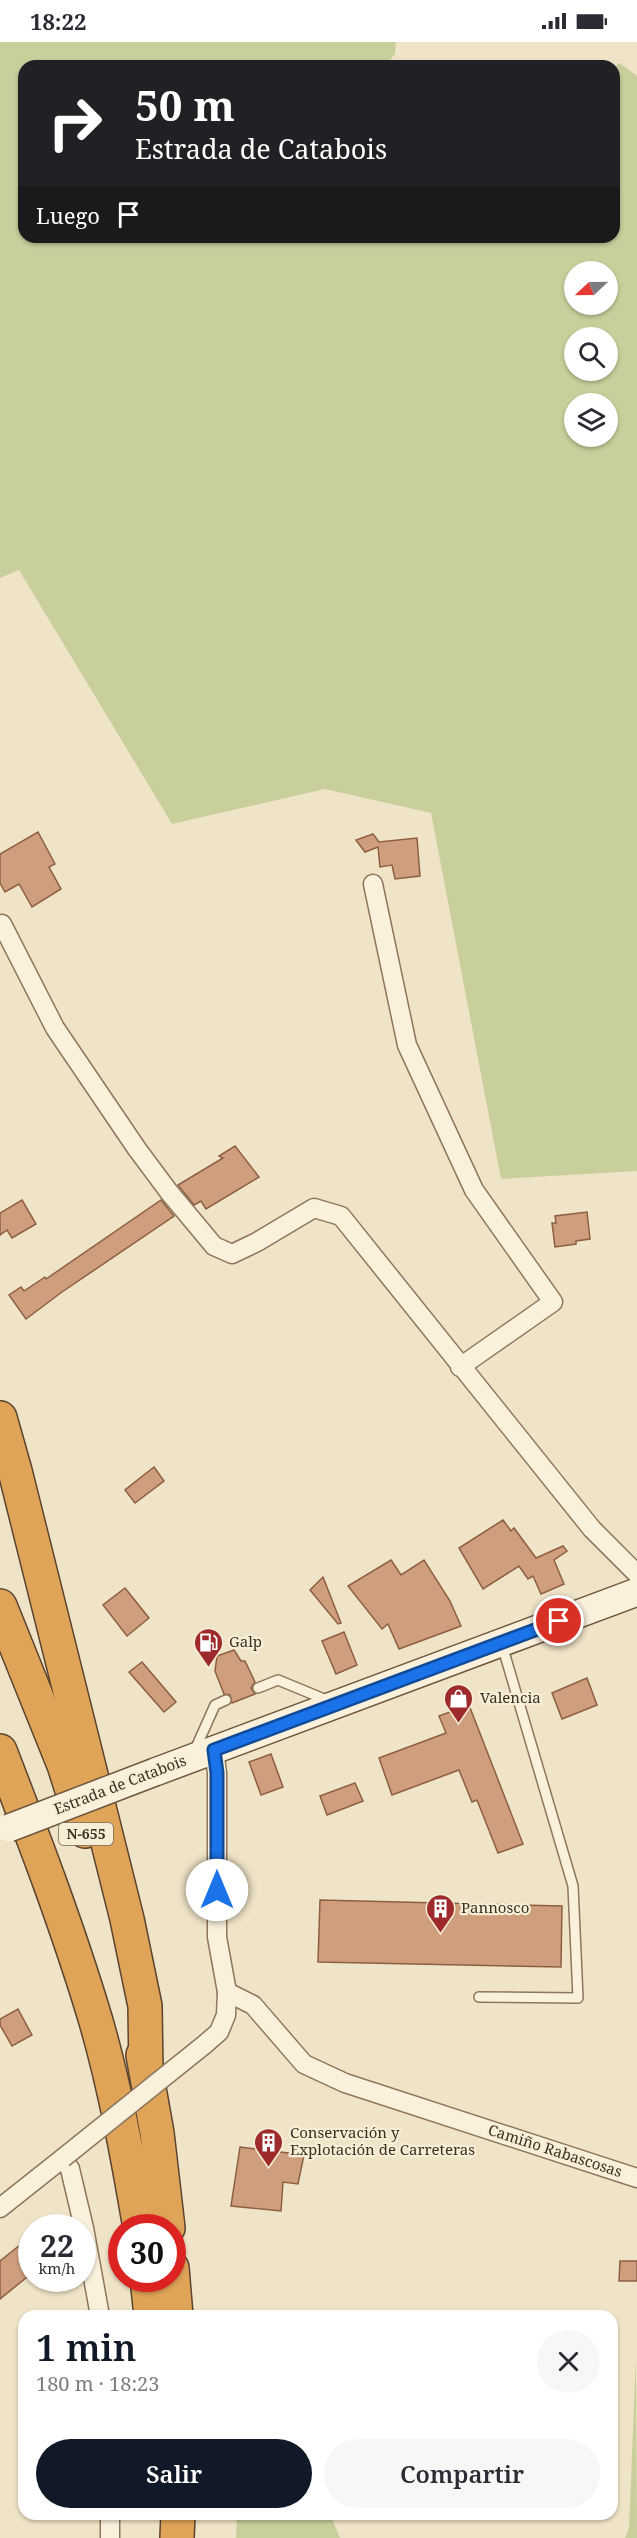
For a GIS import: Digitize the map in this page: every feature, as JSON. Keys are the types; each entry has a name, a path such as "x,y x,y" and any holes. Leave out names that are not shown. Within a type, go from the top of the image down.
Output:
{"highway":[{"path":"0,1418 128,1919 145,2006 146,2071"},
{"name":"N-655","path":"0,1606 64,1765 100,1876 123,1963 146,2071 157,2133 166,2214"},
{"path":"0,1751 48,1876 95,2019 128,2160 138,2214"},
{"path":"148,2292 150,2310"},
{"path":"174,2292 176,2310"},
{"path":"160,2520 160,2538"},
{"path":"177,2538 178,2520"}],"main road":[{"name":"Estrada de Catabois","path":"3,1831 336,1703 637,1592"}],"street":[{"path":"373,884 406,1044 474,1190 553,1302 460,1367"},
{"path":"3,924 55,1028 168,1192 214,1246 232,1254 315,1208 341,1216 592,1529 637,1574"},
{"path":"0,2208 219,2032 226,2016 227,1992 217,1937 217,1773 203,1754"},
{"name":"Camiño Rabascosas","path":"227,1992 253,2005 304,2064 339,2080 637,2178"},
{"path":"63,2158 70,2169 84,2228 99,2310"},
{"path":"110,2520 110,2538"}],"lane":[{"path":"479,1997 578,1998 573,1886 501,1643"},
{"path":"258,1688 278,1680 336,1703"},
{"path":"203,1754 215,1705 226,1700"}],"green space":[{"path":"0,42 396,42 395,54 390,60 18,60 18,243 620,243 620,63 637,76 637,1171 501,1179 431,813 325,789 172,824 19,570 0,578"},
{"path":"636,2357 637,2538 625,2538 629,2528"},
{"path":"237,2520 332,2520 340,2538 236,2538"}],"building":[{"path":"38,832 55,864 49,867 61,889 32,907 19,884 5,892 0,883 0,854"},
{"path":"373,834 379,842 417,838 420,876 395,879 392,865 380,867 378,847 365,852 356,840"},
{"path":"235,1146 259,1177 206,1209 201,1201 194,1205 178,1185 223,1158 219,1156"},
{"path":"22,1200 36,1224 12,1238 7,1230 0,1235 0,1213"},
{"path":"161,1200 174,1216 26,1319 9,1295 21,1287 24,1291 45,1277 46,1279"},
{"path":"587,1212 590,1239 555,1247 552,1223 556,1223 555,1216"},
{"path":"154,1467 164,1481 135,1503 125,1490"},
{"path":"503,1520 511,1531 514,1528 536,1558 563,1546 567,1551 554,1560 564,1584 541,1594 533,1576 528,1579 519,1566 483,1589 459,1548"},
{"path":"391,1560 401,1575 424,1560 450,1601 461,1626 399,1649 388,1624 382,1629 348,1586"},
{"path":"323,1577 341,1623 338,1624 310,1590"},
{"path":"125,1588 149,1618 127,1636 103,1605"},
{"path":"344,1632 357,1665 336,1674 322,1641"},
{"path":"234,1650 241,1661 245,1661 255,1682 251,1688 255,1694 232,1703 230,1695 224,1694 215,1671 217,1656"},
{"path":"142,1662 176,1702 164,1712 129,1672"},
{"path":"587,1678 597,1705 562,1719 552,1693"},
{"path":"469,1705 523,1844 498,1853 477,1800 472,1802 459,1770 392,1795 379,1758 446,1733 439,1716"},
{"path":"271,1754 283,1787 261,1795 249,1762"},
{"path":"355,1783 363,1801 327,1815 320,1796"},
{"name":"Pannosco","path":"320,1900 562,1906 561,1967 318,1962"},
{"path":"18,2009 32,2035 12,2046 0,2025 0,2019"},
{"name":"Conservación y Explotación de Carreteras","path":"240,2147 304,2155 298,2184 283,2182 281,2211 231,2206"},
{"path":"18,2247 18,2284 0,2299 0,2261"},
{"path":"620,2261 637,2261 637,2281 619,2281"}],"place":[{"name":"Galp","path":"208,1668"},
{"name":"Valencia","path":"459,1724"},
{"name":"Pannosco","path":"440,1934"},
{"name":"Conservación y Explotación de Carreteras","path":"269,2168"}],"route":[{"path":"217,1890 217,1773 214,1750 559,1621"}]}
